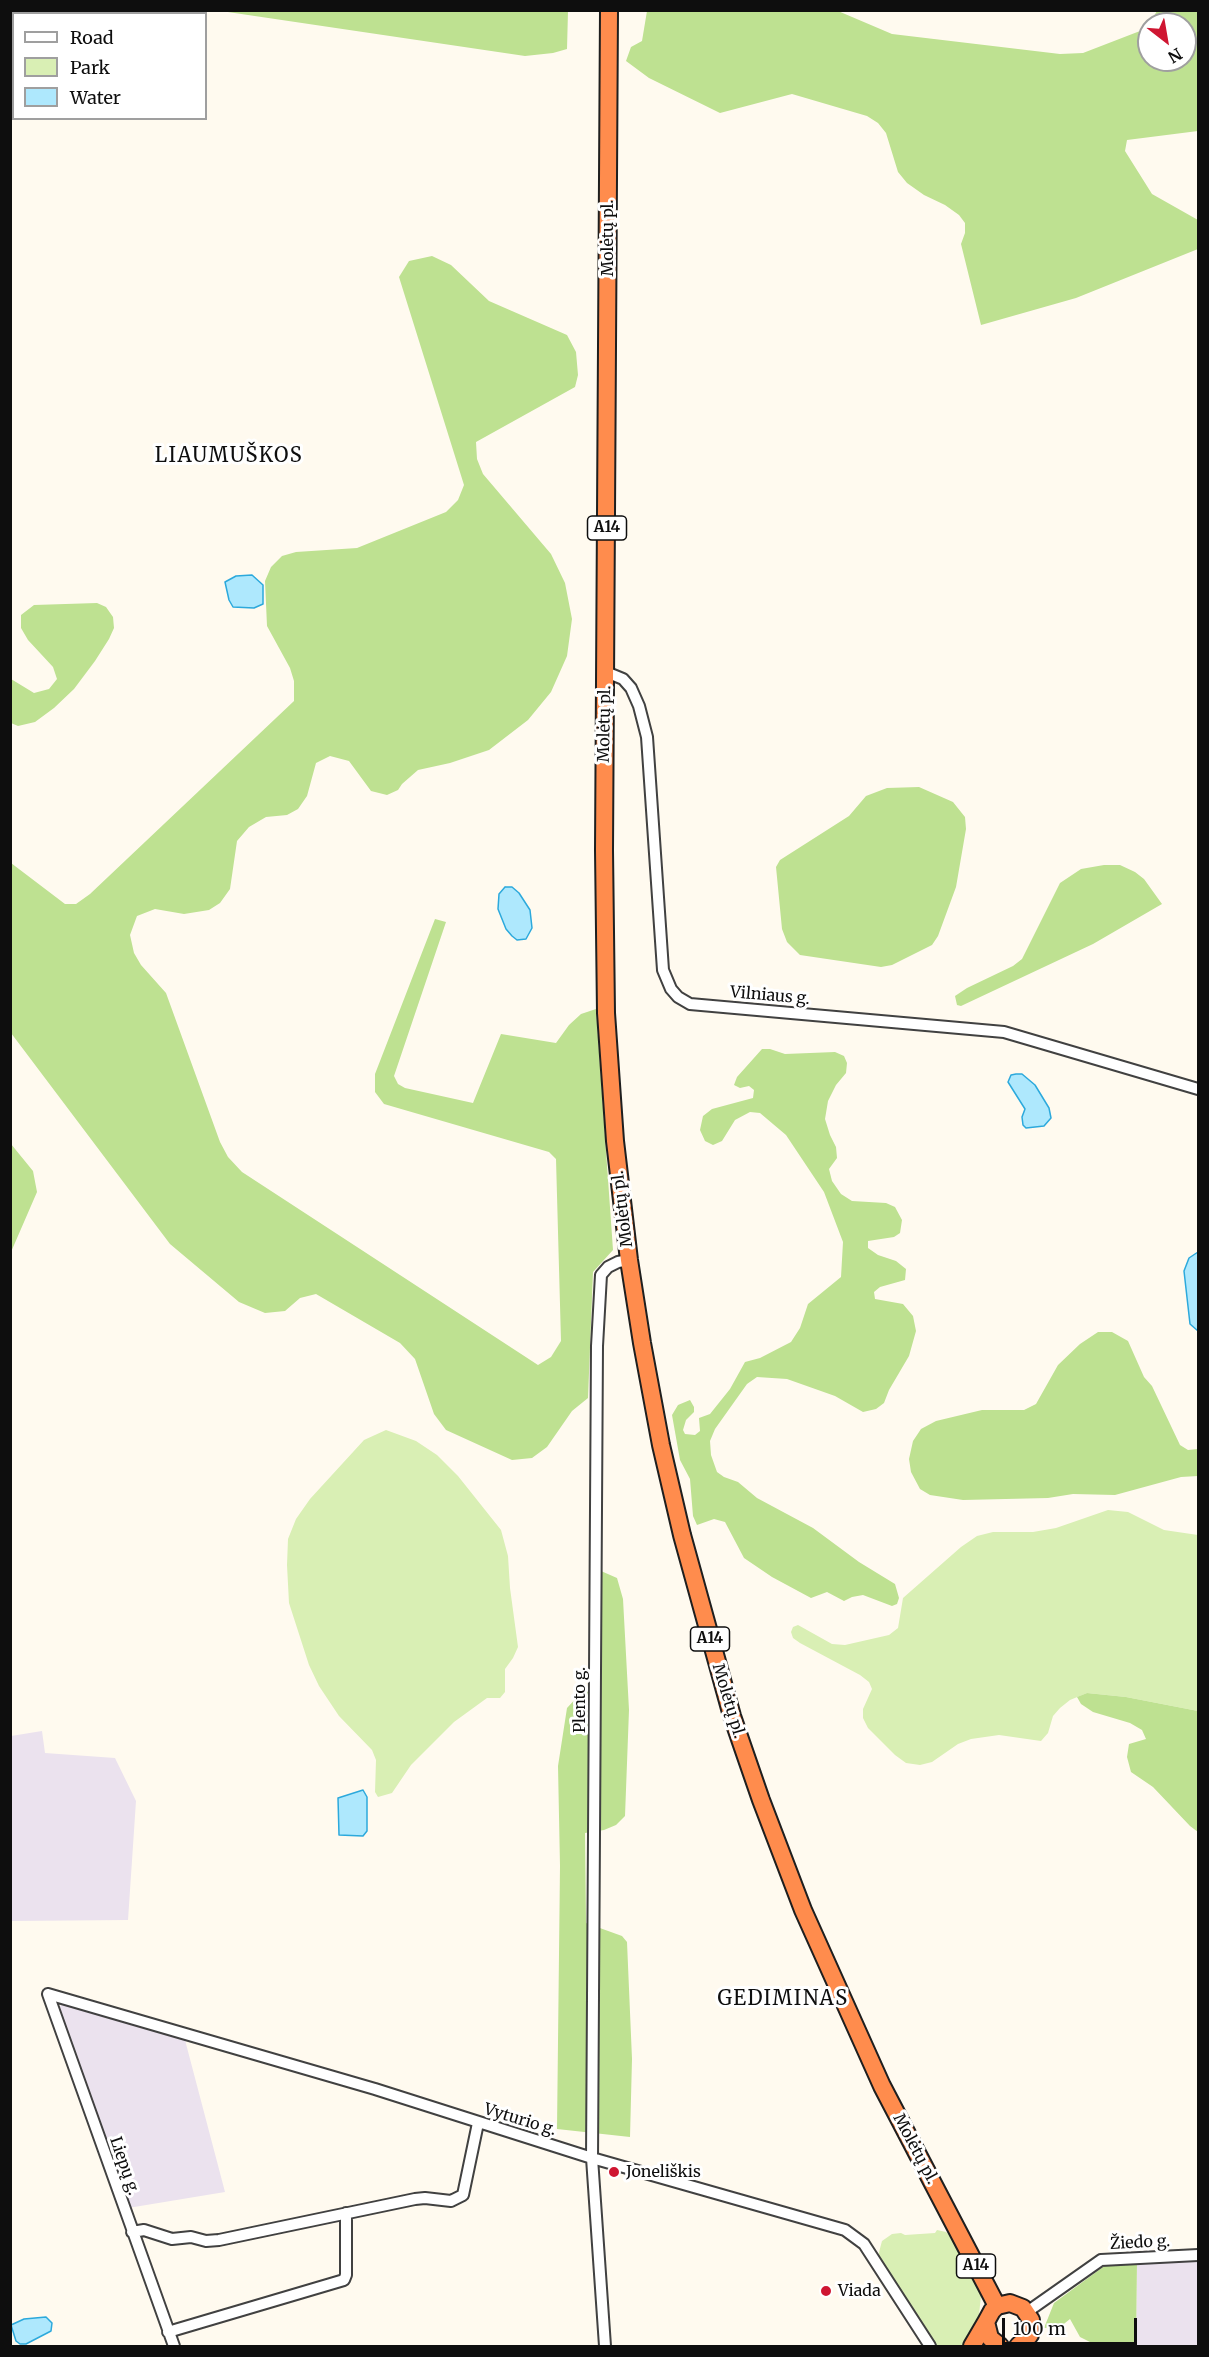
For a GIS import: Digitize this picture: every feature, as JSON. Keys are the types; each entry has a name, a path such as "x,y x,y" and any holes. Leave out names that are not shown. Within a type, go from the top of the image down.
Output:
{"highway":[{"name":"Molėtų pl.","path":"609,10 604,850 606,1013 615,1141 629,1260 661,1445 682,1535 732,1716 761,1800 803,1910 882,2086 997,2306"},
{"path":"972,2346 992,2311 997,2306 1014,2303 1027,2312 1031,2320 1031,2329 1021,2346"},
{"path":"986,2322 990,2338 1000,2346"}],"street":[{"name":"Vilniaus g.","path":"606,672 623,679 631,688 639,706 646,737 663,970 671,989 678,997 690,1004 1004,1032 1198,1089"},
{"name":"Plento g.","path":"592,2158 597,1346 601,1275 608,1267 629,1260"},
{"name":"Vyturio g.","path":"48,1994 375,2089 592,2158 845,2230 864,2244 930,2346"},
{"name":"Liepų g.","path":"48,1994 174,2346"},
{"path":"132,2232 144,2230 172,2240 191,2237 206,2241 219,2240 425,2198 452,2201 463,2195 478,2123"},
{"path":"592,2158 600,2292 606,2346"},
{"path":"168,2332 344,2280 346,2275 346,2213"},
{"name":"Žiedo g.","path":"1027,2312 1101,2260 1198,2255"}],"shaded area":[{"path":"42,1731 45,1753 115,1758 136,1801 128,1920 11,1921 11,1736"},
{"path":"62,2004 185,2040 225,2192 128,2208 56,2011"},
{"path":"1198,2249 1198,2346 1136,2346 1137,2251"}],"green space":[{"path":"11,10 49,11 12,12 11,84"},
{"path":"221,11 568,11 567,49 525,56"},
{"path":"647,11 838,11 892,34 1060,54 1083,53 1137,32 1137,72 1197,72 1197,12 1156,12 1198,11 1198,131 1127,140 1125,151 1152,194 1198,220 1198,249 1076,298 981,325 961,244 965,233 965,223 959,215 945,205 924,195 907,183 898,172 886,133 878,123 867,116 792,94 720,113 649,78 626,61 631,47 642,41"},
{"path":"432,256 451,265 489,301 567,335 576,352 578,375 575,387 476,442 477,459 483,474 551,554 565,583 572,619 567,656 551,692 528,720 489,750 450,763 418,770 398,790 387,795 371,791 349,761 330,756 316,763 307,796 298,809 287,815 266,817 249,827 237,841 230,889 220,903 209,910 184,914 155,909 137,916 130,935 134,953 141,965 166,993 220,1142 228,1157 242,1172 538,1365 551,1357 561,1341 556,1159 549,1152 384,1104 375,1092 375,1074 435,919 446,922 394,1076 398,1084 405,1088 473,1103 501,1034 556,1043 569,1025 581,1014 596,1009 613,1250 593,1272 588,1398 572,1411 547,1447 532,1458 512,1460 446,1430 434,1414 415,1359 400,1343 316,1294 300,1298 285,1311 265,1313 239,1302 170,1244 11,1033 11,863 65,904 76,904 90,894 294,701 294,681 290,668 267,626 265,581 271,567 282,556 296,552 357,548 446,512 458,500 464,485 399,277 409,261"},
{"path":"97,603 106,607 113,617 114,628 95,661 74,689 54,708 35,722 18,726 11,723 11,679 34,693 49,689 57,679 53,667 28,640 21,628 21,615 34,605"},
{"path":"919,787 953,802 965,817 966,829 956,887 938,936 932,945 892,965 881,967 800,955 787,942 782,929 776,867 780,860 849,816 866,796 887,788"},
{"path":"1120,865 1135,872 1144,879 1162,904 1093,944 961,1006 957,1005 955,996 1022,959 1060,883 1081,869"},
{"path":"762,1049 785,1054 835,1052 844,1056 847,1063 846,1073 836,1085 828,1101 825,1119 836,1147 837,1158 829,1169 832,1181 841,1194 852,1201 886,1203 895,1207 902,1220 900,1233 894,1237 868,1241 868,1248 878,1255 896,1261 906,1269 905,1280 880,1287 874,1292 875,1299 903,1304 913,1316 916,1331 909,1356 884,1403 876,1409 863,1412 835,1396 787,1379 757,1377 747,1384 715,1429 710,1441 711,1455 717,1472 724,1477 738,1482 757,1498 813,1528 859,1562 895,1584 899,1598 897,1604 892,1606 863,1595 844,1601 827,1592 811,1598 772,1577 744,1558 725,1522 714,1519 697,1525 693,1516 690,1479 680,1460 672,1415 678,1405 690,1400 694,1407 694,1412 686,1420 683,1430 685,1434 695,1435 700,1431 699,1418 710,1414 730,1389 745,1362 760,1358 791,1342 800,1328 808,1304 841,1277 843,1242 824,1192 786,1135 760,1113 750,1112 735,1120 722,1141 713,1145 705,1141 700,1130 703,1116 712,1109 753,1098 754,1090 749,1086 740,1088 734,1085 737,1077"},
{"path":"11,1144 33,1171 37,1192 11,1252"},
{"path":"1098,1332 1112,1332 1128,1341 1180,1445 1188,1450 1198,1449 1198,1476 1181,1477 1115,1495 1073,1494 1048,1498 963,1500 930,1495 920,1489 911,1472 909,1459 913,1441 921,1429 936,1421 982,1410 1024,1410 1036,1404 1058,1365 1080,1344"},
{"path":"386,1430 416,1441 437,1455 458,1476 501,1530 508,1556 518,1647 505,1669 505,1692 500,1698 487,1698 454,1722 411,1765 392,1793 378,1797 375,1792 376,1760 372,1750 339,1716 319,1686 309,1665 289,1603 287,1565 288,1539 296,1519 310,1499 364,1440"},
{"path":"1108,1510 1128,1512 1164,1530 1198,1535 1198,1711 1126,1697 1087,1693 1070,1700 1060,1708 1053,1716 1048,1733 1041,1741 999,1735 971,1739 958,1744 932,1762 920,1765 906,1763 868,1728 863,1718 863,1709 872,1689 869,1682 793,1638 791,1632 793,1627 798,1625 832,1644 845,1645 889,1635 898,1628 903,1598 961,1547 977,1536 993,1532 1033,1532 1056,1528"},
{"path":"601,1571 617,1578 623,1599 629,1710 625,1816 616,1825 604,1830 585,1833 586,1923 622,1936 627,1942 632,2059 630,2137 557,2129 560,1866 558,1766 567,1708 579,1695 600,1686"},
{"path":"1087,1693 1126,1697 1198,1711 1198,1832 1153,1787 1131,1772 1127,1757 1129,1744 1146,1739 1142,1730 1130,1723 1093,1712 1081,1704 1077,1697"},
{"path":"937,2230 946,2232 956,2241 981,2296 978,2324 969,2341 963,2346 937,2346 878,2256 882,2241 892,2234 935,2233"},
{"path":"1137,2261 1136,2345 1094,2344 1080,2337 1070,2319 1060,2327 1044,2328 1054,2303 1103,2267 1111,2263"}],"water":[{"path":"252,575 263,585 263,604 254,608 233,607 225,582 236,576"},
{"path":"505,887 512,887 519,893 530,910 532,928 526,939 517,940 506,929 498,909 499,894"},
{"path":"1022,1074 1035,1085 1049,1108 1051,1118 1044,1126 1026,1128 1023,1125 1022,1117 1025,1109 1008,1082 1011,1075"},
{"path":"1198,1252 1198,1331 1190,1324 1184,1271 1189,1258"},
{"path":"363,1790 367,1797 367,1831 363,1836 339,1835 338,1798"},
{"path":"46,2317 52,2323 51,2331 26,2344 16,2341 11,2325 24,2319"}],"place":[{"name":"Joneliškis","path":"614,2172"},
{"name":"Viada","path":"826,2291"}],"district":[{"name":"LIAUMUŠKOS","path":"229,456"},
{"name":"GEDIMINAS","path":"783,1999"}]}
